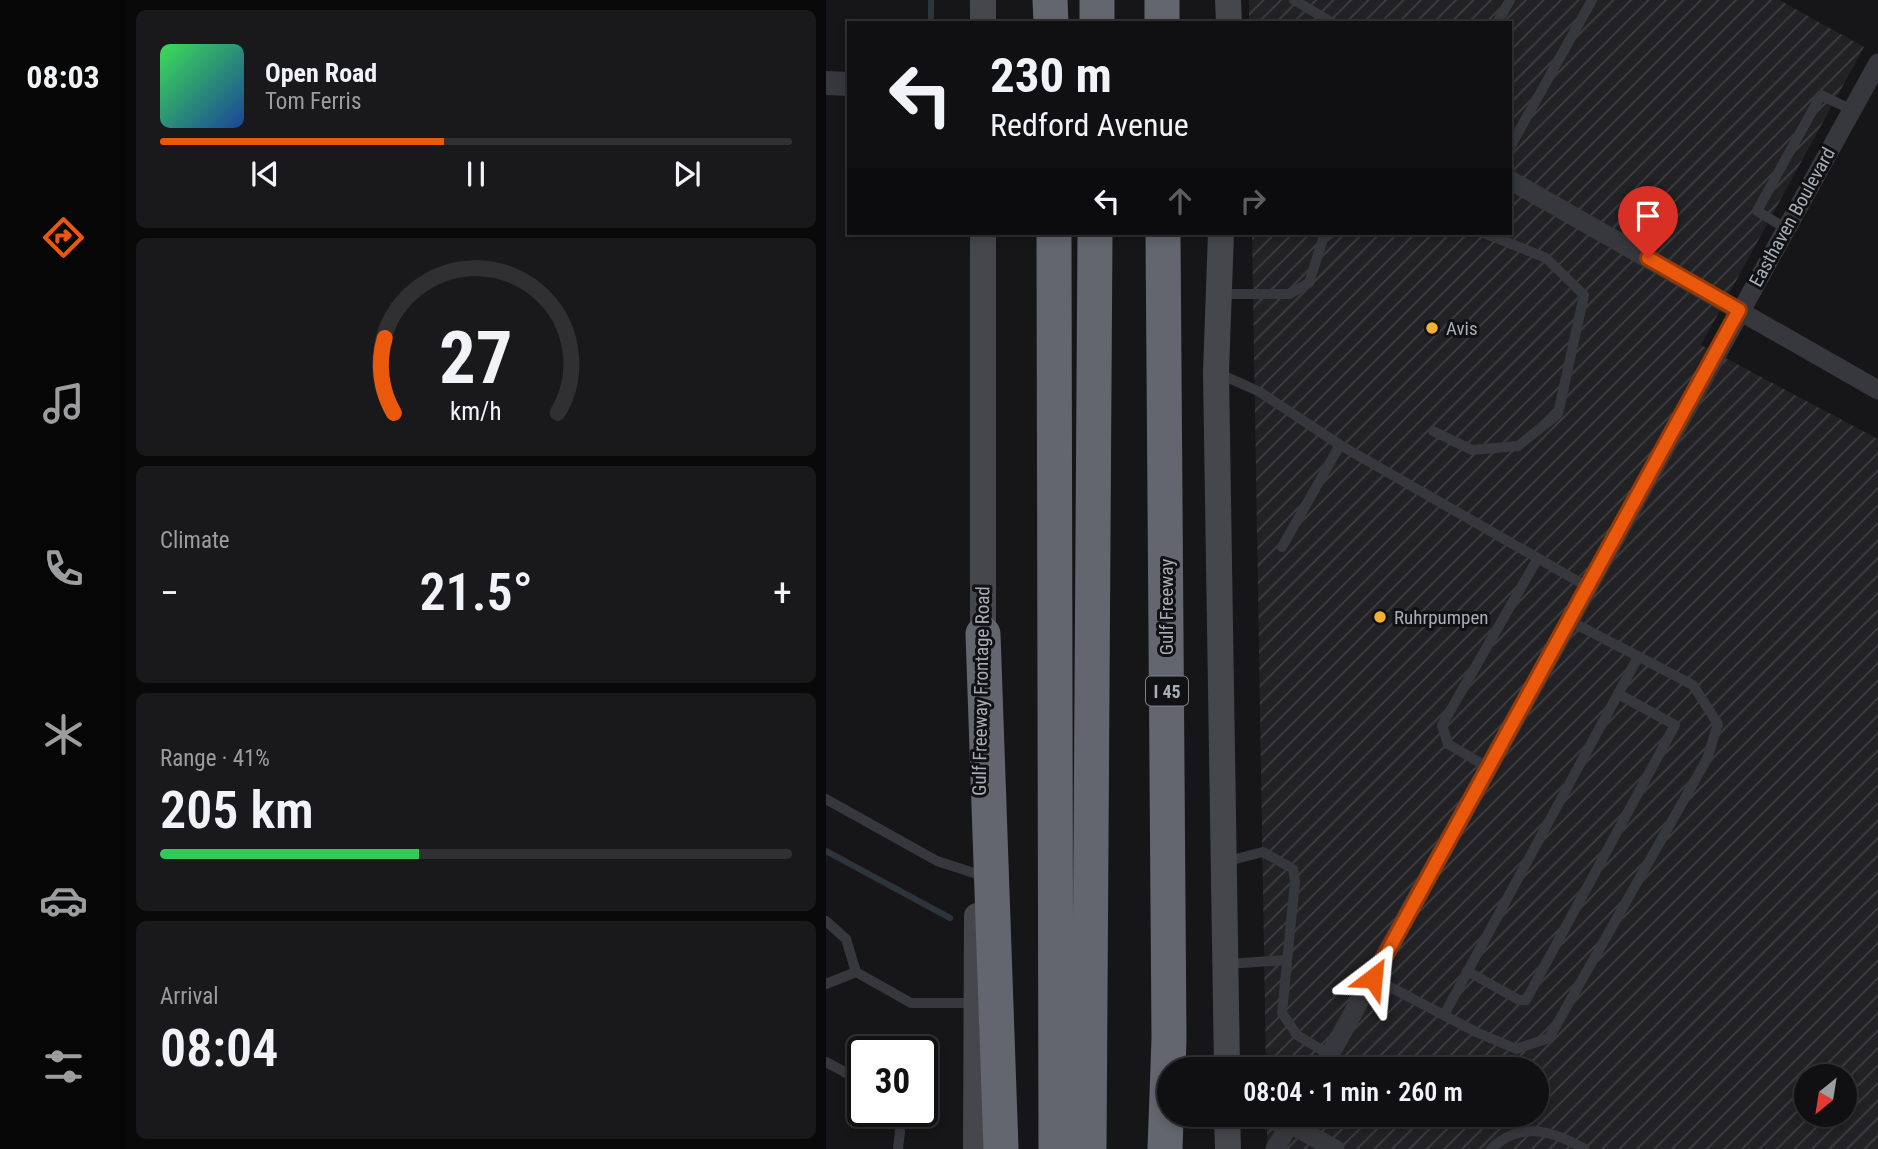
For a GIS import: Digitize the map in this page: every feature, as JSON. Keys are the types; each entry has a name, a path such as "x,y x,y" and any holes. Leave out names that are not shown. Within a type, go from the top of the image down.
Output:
{"highway":[{"path":"1050,0 1051,21"},
{"path":"1097,0 1097,21"},
{"path":"1161,0 1162,21"},
{"path":"1054,235 1056,1149"},
{"path":"1089,1149 1095,235"},
{"name":"Gulf Freeway","path":"1163,235 1169,1025 1165,1149"},
{"path":"983,634 1001,1149"}],"main road":[{"path":"983,0 983,21"},
{"name":"Gulf Freeway Frontage Road","path":"976,1149 977,874 983,634 983,235"},
{"path":"1221,235 1216,372 1227,1057"},
{"path":"1227,1127 1228,1149"}],"street":[{"name":"Easthaven Boulevard","path":"1329,1057 1739,310 1878,64"},
{"path":"826,83 847,83"},
{"path":"1512,181 1878,390"},
{"path":"1275,1149 1287,1127"},
{"path":"1303,1127 1335,1149"}],"lane":[{"path":"1294,0 1331,21"},
{"path":"1498,21 1510,0"},
{"path":"1512,143 1592,0"},
{"path":"1785,228 1757,211 1821,95 1852,110"},
{"path":"1219,294 1290,294 1309,283 1323,239 1328,235"},
{"path":"1433,431 1472,450 1518,446 1558,414 1584,295 1546,258 1489,235"},
{"path":"1216,372 1260,392 1340,445 1588,587"},
{"path":"1282,547 1340,445"},
{"path":"1489,768 1448,744 1442,725 1538,558"},
{"path":"1373,978 1516,1048 1549,1038 1707,760 1718,724 1693,685 1570,621"},
{"path":"1444,1015 1638,657"},
{"path":"1467,971 1519,1000 1526,1000 1675,725 1618,694"},
{"path":"826,799 937,861 977,874"},
{"path":"1224,862 1263,852 1293,869 1295,881 1282,1013 1297,1035 1321,1057"},
{"path":"826,920 846,939 856,972 911,1003 976,1003"},
{"path":"1225,964 1287,960"},
{"path":"826,984 856,972"},
{"path":"826,1062 847,1073"},
{"path":"898,1149 899,1127"},
{"path":"1491,1149 1515,1133 1534,1129 1565,1138 1585,1149"}],"shaded area":[{"path":"1249,0 1779,0 1864,47 1701,345 1878,439 1878,1149 1267,1149 1267,1127 1549,1127 1549,1057 1266,1057 1252,235 1512,235 1512,21 1249,21"}],"waterway":[{"path":"931,0 931,21"},
{"path":"826,851 950,918"}],"place":[{"name":"Avis","path":"1432,328"},
{"name":"Ruhrpumpen","path":"1380,617"}],"route":[{"path":"1373,978 1739,310 1648,258"}]}
